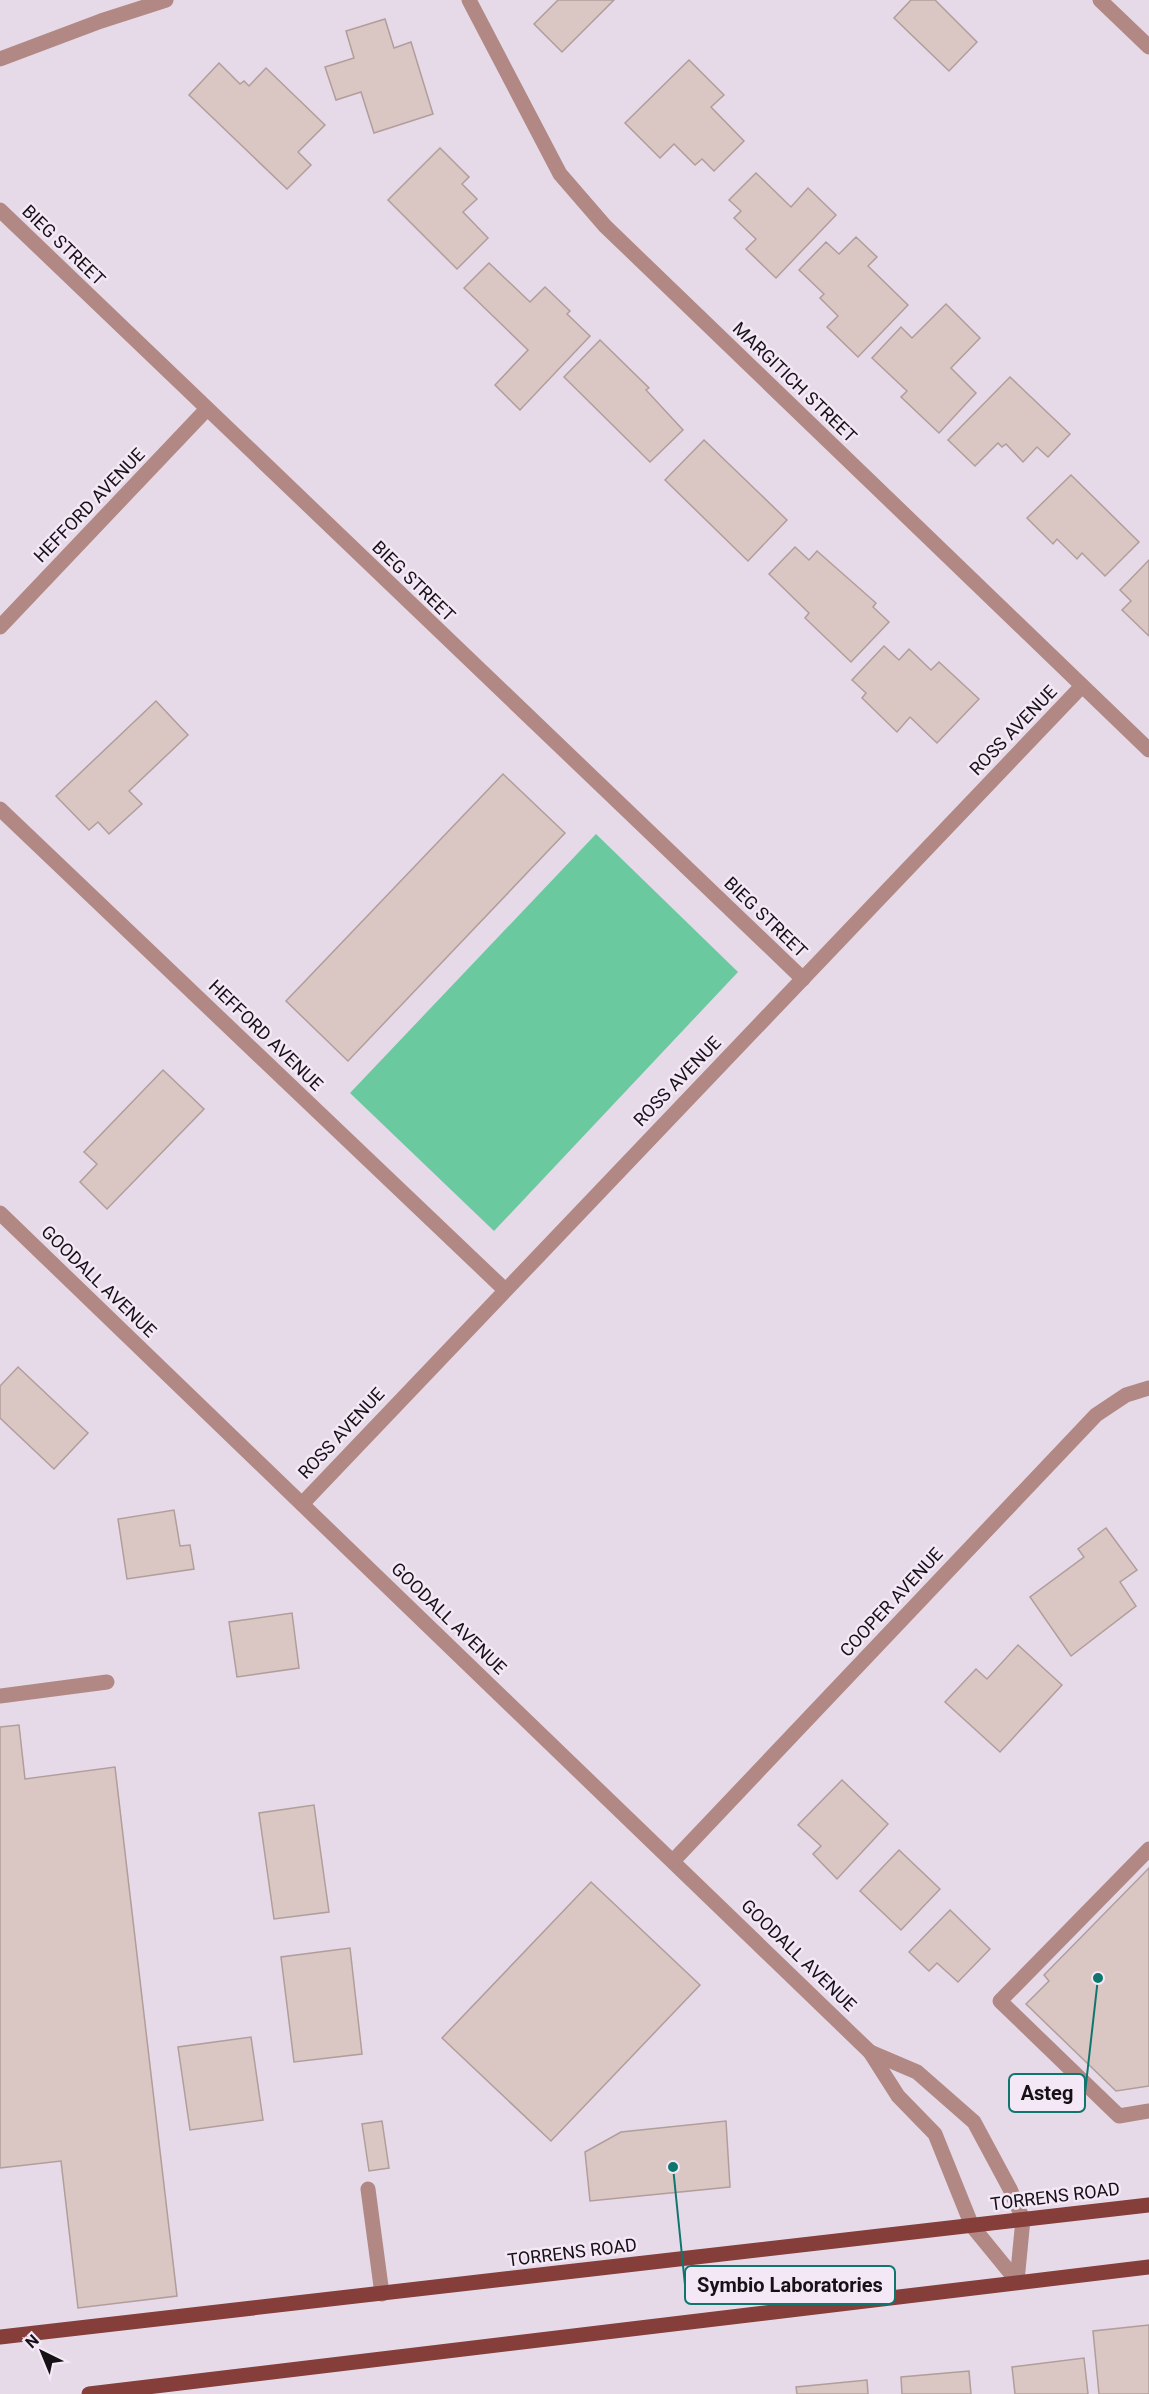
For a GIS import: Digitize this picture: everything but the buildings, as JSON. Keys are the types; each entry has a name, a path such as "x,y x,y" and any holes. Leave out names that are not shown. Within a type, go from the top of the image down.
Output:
{"main road":[{"name":"TORRENS ROAD","path":"0,2337 1149,2205"},
{"path":"89,2394 1017,2281 1149,2267"}],"street":[{"path":"0,59 101,21 166,0"},
{"name":"MARGITICH STREET","path":"469,0 560,174 605,226 1149,750"},
{"path":"1100,0 1149,47"},
{"name":"BIEG STREET","path":"0,210 802,979"},
{"name":"HEFFORD AVENUE","path":"0,627 206,410"},
{"name":"ROSS AVENUE","path":"302,1504 504,1289 1082,686"},
{"name":"HEFFORD AVENUE","path":"0,808 504,1289"},
{"name":"GOODALL AVENUE","path":"0,1213 674,1860 870,2052 898,2096 935,2134 972,2226 1017,2281"},
{"name":"COOPER AVENUE","path":"674,1860 1096,1415 1126,1395 1149,1388"},
{"path":"0,1696 107,1682"},
{"path":"1149,1849 1000,2001 1119,2116 1149,2111"},
{"name":"GOODALL AVENUE","path":"870,2052 917,2072 974,2122 1010,2189 1023,2219 1017,2281"},
{"path":"368,2189 382,2294"}],"green space":[{"path":"596,834 738,972 494,1231 350,1093"}],"place":[{"name":"Asteg","path":"1098,1978"},
{"name":"Symbio Laboratories","path":"673,2167"}]}
